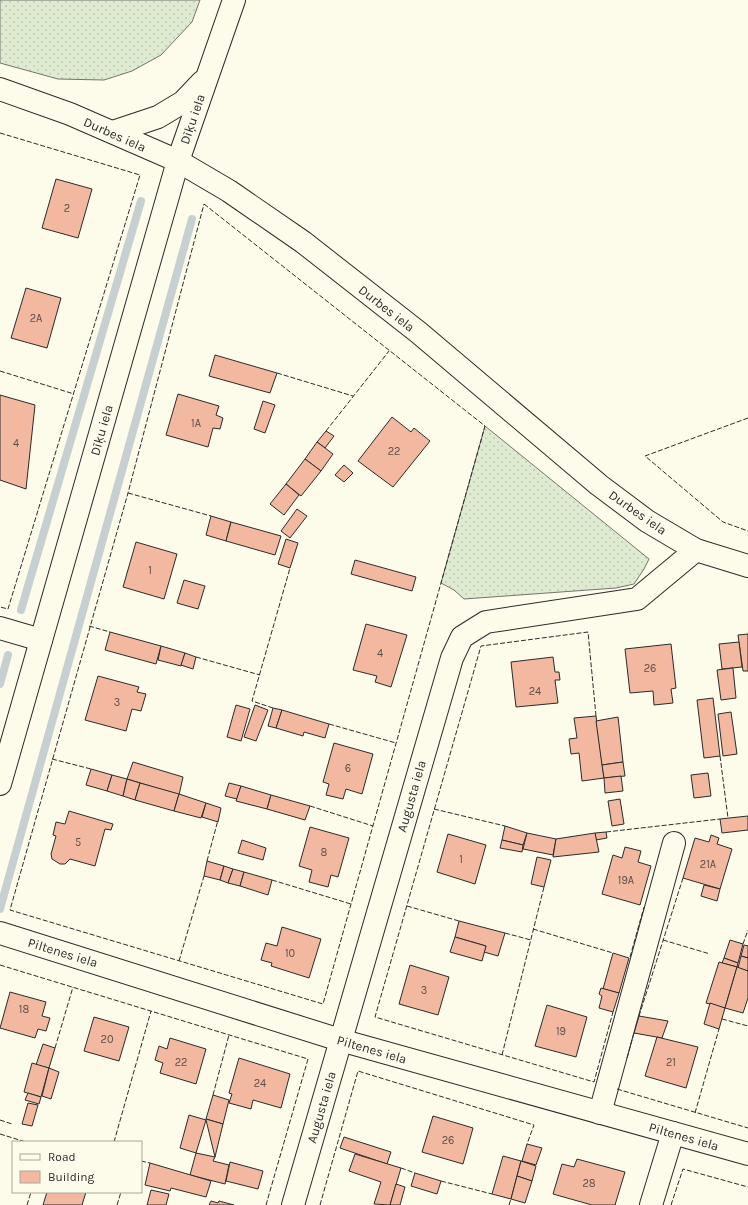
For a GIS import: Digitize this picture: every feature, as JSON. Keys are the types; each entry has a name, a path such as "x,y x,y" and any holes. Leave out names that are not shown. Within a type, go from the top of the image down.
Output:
{"street":[{"name":"Dīķu iela","path":"0,784 178,161 234,0"},
{"name":"Dīķu iela","path":"113,132 158,117 183,102 206,78"},
{"name":"Durbes iela","path":"0,89 70,114 113,132 178,161 229,191 303,242 418,332 599,485 647,521 696,550 748,566"},
{"name":"Augusta iela","path":"293,1205 452,658 462,636 486,622 637,599 696,550"},
{"path":"0,628 41,640"},
{"path":"600,1113 674,843"},
{"name":"Piltenes iela","path":"0,933 340,1040 748,1154"},
{"path":"651,1205 673,1133"}],"green space":[{"path":"0,0 200,0 192,22 161,55 132,71 104,80 58,79 0,63"},
{"path":"485,426 649,559 634,584 616,588 464,599 454,590 441,583"}],"building":[{"path":"56,179 92,189 78,238 42,228"},
{"path":"26,288 61,298 47,348 11,338"},
{"path":"215,355 277,373 270,393 209,376"},
{"path":"178,394 219,406 216,415 223,418 220,429 213,428 208,447 166,435"},
{"path":"0,395 35,405 26,489 0,480"},
{"path":"263,401 275,405 265,433 254,429"},
{"path":"392,417 411,432 414,428 430,441 393,487 358,461"},
{"path":"326,431 334,436 325,448 317,442"},
{"path":"317,442 333,454 321,471 305,459"},
{"path":"305,459 321,471 301,496 286,484"},
{"path":"344,465 353,473 344,482 335,475"},
{"path":"286,484 299,495 284,515 270,504"},
{"path":"297,509 307,516 290,538 281,531"},
{"path":"211,516 231,522 226,541 206,535"},
{"path":"231,522 281,536 275,555 226,541"},
{"path":"286,539 298,543 290,568 278,564"},
{"path":"136,542 177,554 164,599 123,587"},
{"path":"355,560 416,577 412,591 351,574"},
{"path":"184,580 205,586 198,609 177,603"},
{"path":"366,624 407,635 391,687 375,682 377,676 353,670"},
{"path":"110,632 161,646 156,664 105,650"},
{"path":"748,634 748,671 743,671 738,635"},
{"path":"739,642 742,667 722,669 719,644"},
{"path":"671,644 676,688 671,689 673,703 654,705 653,691 630,693 625,649"},
{"path":"161,646 185,653 181,666 158,660"},
{"path":"185,653 196,657 193,669 181,665"},
{"path":"553,657 555,672 559,672 560,680 555,680 558,703 516,707 511,662"},
{"path":"733,668 736,698 721,700 717,670"},
{"path":"98,676 139,687 137,692 146,694 141,711 132,709 126,731 85,720"},
{"path":"713,698 720,756 704,758 697,700"},
{"path":"236,705 250,709 241,741 227,737"},
{"path":"255,705 268,710 256,741 244,737"},
{"path":"273,708 282,710 276,728 268,726"},
{"path":"282,710 329,724 325,738 304,732 303,736 276,728"},
{"path":"731,712 737,754 723,756 718,714"},
{"path":"596,716 604,778 582,781 579,753 571,754 569,739 577,738 574,718"},
{"path":"618,717 623,762 602,765 596,721"},
{"path":"334,743 373,754 362,794 346,789 343,799 326,795 329,784 323,782"},
{"path":"133,762 183,777 179,795 127,779"},
{"path":"623,762 625,776 604,778 602,765"},
{"path":"91,769 112,775 107,791 86,785"},
{"path":"708,773 711,796 694,798 691,775"},
{"path":"112,775 127,779 123,796 107,791"},
{"path":"621,776 623,791 605,793 604,778"},
{"path":"127,779 140,783 135,800 123,796"},
{"path":"140,783 179,794 174,811 135,800"},
{"path":"229,783 241,786 237,799 225,796"},
{"path":"241,786 271,795 267,809 236,801"},
{"path":"179,794 206,803 201,818 174,811"},
{"path":"271,795 310,806 305,820 267,809"},
{"path":"620,799 624,824 612,826 608,801"},
{"path":"206,803 221,808 218,822 202,817"},
{"path":"69,811 113,824 111,830 105,829 95,866 70,859 65,864 60,864 52,859 51,854 56,836 53,835 56,822 65,824"},
{"path":"748,816 748,830 722,833 720,819"},
{"path":"505,826 527,833 523,845 502,840"},
{"path":"310,827 349,838 338,877 331,875 328,887 309,882 312,870 299,866"},
{"path":"606,832 607,838 596,840 595,833"},
{"path":"527,833 556,839 553,855 523,849"},
{"path":"595,833 599,852 553,857 556,839"},
{"path":"448,834 486,845 475,884 437,872"},
{"path":"711,835 719,838 717,844 732,849 720,889 683,878 695,838 709,842"},
{"path":"242,840 266,848 263,860 238,853"},
{"path":"502,840 523,845 522,852 500,848"},
{"path":"625,847 641,851 638,862 651,866 640,905 602,894 613,855 622,858"},
{"path":"537,857 551,860 544,887 531,884"},
{"path":"207,861 224,866 220,880 204,876"},
{"path":"224,866 233,869 228,883 220,880"},
{"path":"233,869 244,872 240,886 228,883"},
{"path":"244,872 272,880 268,895 240,886"},
{"path":"704,885 720,889 717,901 701,896"},
{"path":"459,921 505,933 498,956 484,952 486,946 455,937"},
{"path":"282,927 321,939 309,978 271,966 272,963 261,960 266,943 277,946"},
{"path":"455,937 486,946 482,961 450,952"},
{"path":"730,940 743,944 738,963 724,958"},
{"path":"744,945 748,946 748,958 741,956"},
{"path":"613,953 629,958 619,993 603,989"},
{"path":"741,956 748,958 748,971 738,968"},
{"path":"724,958 738,963 737,967 722,963"},
{"path":"719,962 737,967 725,1008 706,1003"},
{"path":"410,965 449,977 438,1015 399,1004"},
{"path":"737,967 748,971 748,998 743,1013 725,1008"},
{"path":"601,988 619,993 613,1012 599,1008 602,996 599,994"},
{"path":"10,992 46,1002 42,1016 50,1018 46,1031 38,1029 35,1038 0,1028"},
{"path":"710,1003 725,1008 719,1029 704,1024"},
{"path":"547,1005 587,1017 576,1057 535,1046"},
{"path":"639,1016 668,1021 662,1038 634,1033"},
{"path":"94,1017 129,1027 119,1061 84,1051"},
{"path":"657,1037 698,1047 686,1088 645,1076"},
{"path":"170,1038 206,1049 196,1084 160,1073 163,1063 155,1060 159,1046 167,1049"},
{"path":"43,1044 55,1048 49,1068 36,1065"},
{"path":"239,1058 290,1074 281,1108 253,1100 251,1109 229,1103 232,1094 229,1093"},
{"path":"32,1063 49,1068 41,1097 24,1092"},
{"path":"49,1068 59,1072 51,1099 42,1096"},
{"path":"28,1093 41,1097 39,1104 25,1100"},
{"path":"213,1095 229,1100 223,1124 206,1119"},
{"path":"28,1103 38,1105 32,1126 22,1124"},
{"path":"189,1115 206,1120 196,1153 180,1148"},
{"path":"433,1116 473,1128 463,1164 422,1152"},
{"path":"206,1120 223,1124 215,1157"},
{"path":"344,1137 391,1152 387,1164 340,1148"},
{"path":"527,1144 542,1148 536,1165 522,1161"},
{"path":"196,1153 215,1157 213,1161 229,1165 225,1184 190,1175"},
{"path":"355,1154 401,1168 390,1205 374,1204 381,1182 349,1171"},
{"path":"503,1156 521,1161 511,1199 492,1194"},
{"path":"577,1159 625,1172 615,1205 592,1205 553,1194 562,1164 574,1167"},
{"path":"521,1161 536,1166 532,1181 517,1176"},
{"path":"230,1162 263,1171 258,1189 226,1181"},
{"path":"150,1163 211,1181 206,1197 171,1188 170,1191 145,1185"},
{"path":"415,1173 441,1181 437,1194 411,1186"},
{"path":"517,1176 532,1181 525,1203 511,1199"},
{"path":"396,1184 405,1187 400,1205 390,1205"},
{"path":"151,1190 169,1194 166,1205 147,1205"},
{"path":"47,1193 86,1193 82,1205 43,1205"},
{"path":"211,1201 218,1203 219,1201 234,1205 209,1205"}],"waterway":[{"path":"21,610 141,201"},
{"path":"0,909 192,219"},
{"path":"0,684 8,655"}],"fence":[{"path":"0,133 140,175 8,609 0,607"},
{"path":"204,204 485,426 323,1004 10,910 128,493 204,204"},
{"path":"326,431 389,351"},
{"path":"0,371 74,394"},
{"path":"277,373 353,396"},
{"path":"748,418 645,456 723,522 748,531"},
{"path":"128,493 211,516"},
{"path":"273,708 252,701 290,568"},
{"path":"89,626 110,632"},
{"path":"596,716 588,632 481,646 375,1017 594,1082 613,1012"},
{"path":"196,657 260,675"},
{"path":"329,724 396,743"},
{"path":"720,756 728,818"},
{"path":"52,759 91,769"},
{"path":"310,806 373,826"},
{"path":"434,809 505,826"},
{"path":"606,832 720,819"},
{"path":"207,861 218,820"},
{"path":"179,961 204,876"},
{"path":"639,1016 683,878"},
{"path":"272,880 351,904"},
{"path":"502,1055 544,887"},
{"path":"407,906 459,921"},
{"path":"630,957 644,907"},
{"path":"533,929 613,953"},
{"path":"743,944 748,930"},
{"path":"505,933 531,940"},
{"path":"663,940 710,954"},
{"path":"0,965 308,1059 266,1205"},
{"path":"55,1048 73,987"},
{"path":"114,1141 151,1011"},
{"path":"722,1019 748,1026"},
{"path":"695,1113 719,1029"},
{"path":"627,1058 634,1033"},
{"path":"213,1095 229,1035"},
{"path":"320,1205 358,1071 534,1125 527,1144"},
{"path":"617,1089 748,1128"},
{"path":"0,1120 12,1124"},
{"path":"0,1134 23,1141"},
{"path":"142,1161 150,1163"},
{"path":"401,1168 415,1173"},
{"path":"671,1205 683,1169 748,1187"},
{"path":"441,1181 492,1194"},
{"path":"27,1205 31,1193"},
{"path":"117,1205 121,1193"},
{"path":"509,1205 511,1199"}]}
